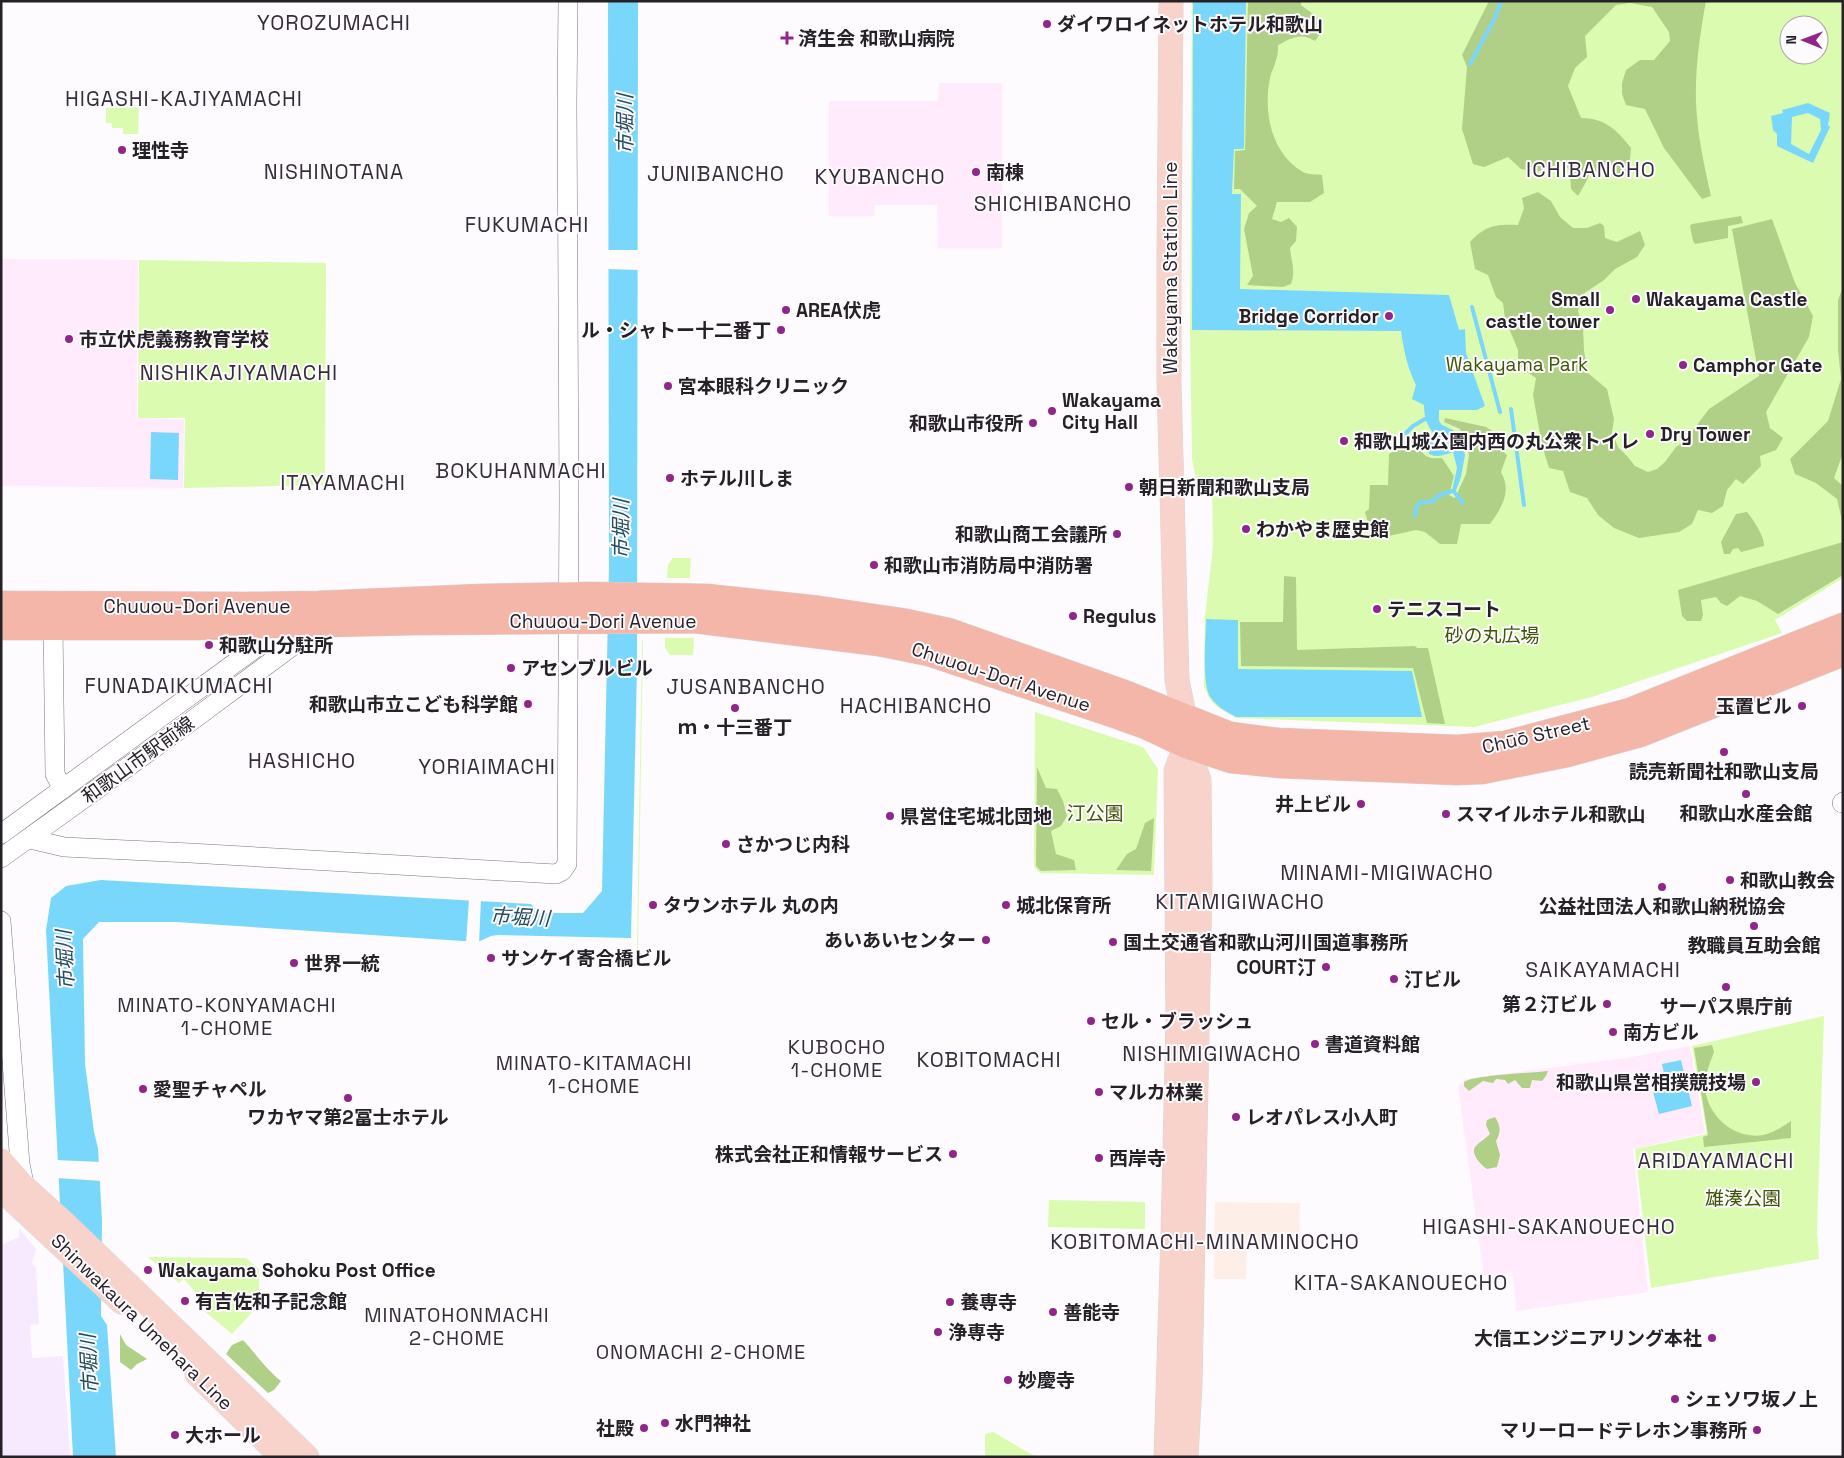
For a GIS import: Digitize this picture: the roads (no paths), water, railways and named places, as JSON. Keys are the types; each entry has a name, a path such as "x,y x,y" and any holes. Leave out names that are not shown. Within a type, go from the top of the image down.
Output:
{"highway":[{"name":"Chuuou-Dori Avenue","path":"1,605 182,607 320,614 481,598 579,608 647,608 695,597 805,608 901,622 948,632 1124,694 1186,731"},
{"name":"Chuuou-Dori Avenue","path":"1,626 288,624 320,614"},
{"name":"Chūō Street","path":"1186,731 1278,742 1457,750 1489,747 1534,738 1630,712 1843,627"},
{"name":"Chūō Street","path":"1186,731 1231,759 1280,764 1448,771 1482,770 1567,754 1640,733 1843,652"}],"main road":[{"name":"Wakayama Station Line","path":"1171,1 1170,474 1177,680 1186,731 1199,780 1200,882 1190,1384 1186,1457"},
{"path":"1166,1457 1177,1032 1176,771 1186,731"},
{"name":"Shinwakaura Umehara Line","path":"1,1161 25,1188 54,1226 111,1290 282,1457"},
{"name":"Shinwakaura Umehara Line","path":"1,1189 28,1214 54,1226 110,1267 307,1457"}],"street":[{"path":"30,839 64,847 556,874 562,872 567,864 579,608 567,103 568,1"},
{"name":"和歌山市駅前線","path":"1,858 30,839 320,614"},
{"name":"和歌山市駅前線","path":"1,834 288,624"},
{"path":"53,626 55,774 63,789"},
{"path":"1,921 20,1164 28,1214"}],"water":[{"name":"市堀川","path":"608,1 638,1 637,668 631,938 498,935 480,941 463,941 176,922 99,922 83,939 85,1064 94,1132 98,1148 102,1220 101,1316 107,1325 116,1457 73,1457 46,930 51,898 66,886 101,880 531,904 540,913 583,913 602,891 609,566"},
{"path":"1193,1 1246,1 1244,149 1234,149 1232,194 1241,194 1240,289 1449,295 1459,330 1465,329 1466,353 1485,406 1477,410 1439,410 1439,421 1442,425 1459,435 1465,455 1461,477 1455,493 1452,491 1457,468 1453,452 1436,456 1429,453 1424,445 1428,440 1435,438 1436,435 1430,429 1427,422 1424,405 1412,399 1416,385 1406,359 1401,331 1192,330"},
{"path":"1808,103 1830,113 1828,125 1830,127 1813,163 1777,146 1777,134 1773,130 1771,116 1783,113 1782,110","holes":["1808,113 1820,119 1821,130 1809,154 1791,144 1792,117"]},
{"path":"151,432 179,433 178,480 150,479"},
{"path":"1206,619 1238,620 1238,669 1412,671 1422,717 1236,717 1216,704 1208,692 1205,672"},
{"path":"1681,1060 1692,1106 1659,1114 1653,1092 1667,1088 1662,1064"}],"waterway":[{"path":"1470,64 1495,18 1501,1"},
{"path":"1472,307 1500,412"},
{"path":"1511,409 1524,505"},
{"path":"1399,440 1413,426 1425,419"},
{"path":"1463,445 1471,439 1479,437"},
{"path":"1415,516 1419,503 1433,501 1438,496 1452,491"},
{"path":"1455,493 1463,503"}],"place":[{"name":"ダイワロイネットホテル和歌山","path":"1047,24"},
{"name":"済生会 和歌山病院","path":"787,38"},
{"name":"理性寺","path":"122,150"},
{"name":"南棟","path":"976,172"},
{"name":"Wakayama Castle","path":"1636,299"},
{"name":"AREA伏虎","path":"786,310"},
{"name":"Small castle tower","path":"1610,310"},
{"name":"Bridge Corridor","path":"1389,316"},
{"name":"ル・シャトー十二番丁","path":"781,330"},
{"name":"市立伏虎義務教育学校","path":"69,339"},
{"name":"Camphor Gate","path":"1683,365"},
{"name":"宮本眼科クリニック","path":"668,386"},
{"name":"Wakayama City Hall","path":"1052,411"},
{"name":"和歌山市役所","path":"1033,423"},
{"name":"Dry Tower","path":"1650,434"},
{"name":"和歌山城公園内西の丸公衆トイレ","path":"1344,441"},
{"name":"ホテル川しま","path":"670,478"},
{"name":"朝日新聞和歌山支局","path":"1129,487"},
{"name":"わかやま歴史館","path":"1246,529"},
{"name":"和歌山商工会議所","path":"1117,534"},
{"name":"和歌山市消防局中消防署","path":"874,565"},
{"name":"テニスコート","path":"1377,609"},
{"name":"Regulus","path":"1073,616"},
{"name":"和歌山分駐所","path":"209,645"},
{"name":"アセンブルビル","path":"511,668"},
{"name":"和歌山市立こども科学館","path":"528,704"},
{"name":"玉置ビル","path":"1802,706"},
{"name":"ｍ・十三番丁","path":"735,708"},
{"name":"読売新聞社和歌山支局","path":"1724,752"},
{"name":"和歌山水産会館","path":"1746,794"},
{"name":"井上ビル","path":"1361,804"},
{"name":"スマイルホテル和歌山","path":"1446,814"},
{"name":"県営住宅城北団地","path":"890,816"},
{"name":"さかつじ内科","path":"726,844"},
{"name":"和歌山教会","path":"1730,880"},
{"name":"公益社団法人和歌山納税協会","path":"1662,887"},
{"name":"タウンホテル 丸の内","path":"653,905"},
{"name":"城北保育所","path":"1006,905"},
{"name":"教職員互助会館","path":"1754,926"},
{"name":"あいあいセンター","path":"986,940"},
{"name":"国土交通省和歌山河川国道事務所","path":"1113,942"},
{"name":"サンケイ寄合橋ビル","path":"491,958"},
{"name":"世界一統","path":"294,963"},
{"name":"COURT汀","path":"1326,967"},
{"name":"汀ビル","path":"1394,979"},
{"name":"サーパス県庁前","path":"1726,987"},
{"name":"第２汀ビル","path":"1607,1004"},
{"name":"セル・ブラッシュ","path":"1091,1021"},
{"name":"南方ビル","path":"1613,1032"},
{"name":"書道資料館","path":"1315,1044"},
{"name":"和歌山県営相撲競技場","path":"1756,1082"},
{"name":"愛聖チャペル","path":"143,1089"},
{"name":"マルカ林業","path":"1099,1092"},
{"name":"ワカヤマ第2冨士ホテル","path":"348,1098"},
{"name":"レオパレス小人町","path":"1236,1117"},
{"name":"株式会社正和情報サービス","path":"953,1154"},
{"name":"西岸寺","path":"1099,1158"},
{"name":"Wakayama Sohoku Post Office","path":"148,1270"},
{"name":"有吉佐和子記念館","path":"185,1301"},
{"name":"養専寺","path":"950,1302"},
{"name":"善能寺","path":"1053,1312"},
{"name":"浄専寺","path":"938,1332"},
{"name":"大信エンジニアリング本社","path":"1712,1338"},
{"name":"妙慶寺","path":"1008,1380"},
{"name":"シェソワ坂ノ上","path":"1675,1399"},
{"name":"水門神社","path":"665,1423"},
{"name":"社殿","path":"644,1428"},
{"name":"マリーロードテレホン事務所","path":"1757,1430"},
{"name":"大ホール","path":"175,1435"}],"district":[{"name":"YOROZUMACHI","path":"334,22"},
{"name":"HIGASHI-KAJIYAMACHI","path":"184,98"},
{"name":"ICHIBANCHO","path":"1591,169"},
{"name":"NISHINOTANA","path":"334,171"},
{"name":"JUNIBANCHO","path":"716,173"},
{"name":"KYUBANCHO","path":"880,176"},
{"name":"SHICHIBANCHO","path":"1053,203"},
{"name":"FUKUMACHI","path":"527,224"},
{"name":"NISHIKAJIYAMACHI","path":"239,372"},
{"name":"BOKUHANMACHI","path":"521,470"},
{"name":"ITAYAMACHI","path":"343,482"},
{"name":"FUNADAIKUMACHI","path":"179,685"},
{"name":"JUSANBANCHO","path":"746,686"},
{"name":"HACHIBANCHO","path":"916,705"},
{"name":"HASHICHO","path":"302,760"},
{"name":"YORIAIMACHI","path":"487,766"},
{"name":"MINAMI-MIGIWACHO","path":"1387,872"},
{"name":"KITAMIGIWACHO","path":"1240,901"},
{"name":"SAIKAYAMACHI","path":"1603,969"},
{"name":"MINATO-KONYAMACHI 1-CHOME","path":"227,1016"},
{"name":"NISHIMIGIWACHO","path":"1212,1053"},
{"name":"KUBOCHO 1-CHOME","path":"837,1058"},
{"name":"KOBITOMACHI","path":"989,1059"},
{"name":"MINATO-KITAMACHI 1-CHOME","path":"594,1074"},
{"name":"ARIDAYAMACHI","path":"1716,1160"},
{"name":"HIGASHI-SAKANOUECHO","path":"1549,1226"},
{"name":"KOBITOMACHI-MINAMINOCHO","path":"1205,1241"},
{"name":"KITA-SAKANOUECHO","path":"1401,1282"},
{"name":"MINATOHONMACHI 2-CHOME","path":"457,1326"},
{"name":"ONOMACHI 2-CHOME","path":"701,1352"}],"park label":[{"name":"Wakayama Park","path":"1517,364"},
{"name":"砂の丸広場","path":"1492,635"},
{"name":"汀公園","path":"1095,813"},
{"name":"雄湊公園","path":"1743,1198"}]}
